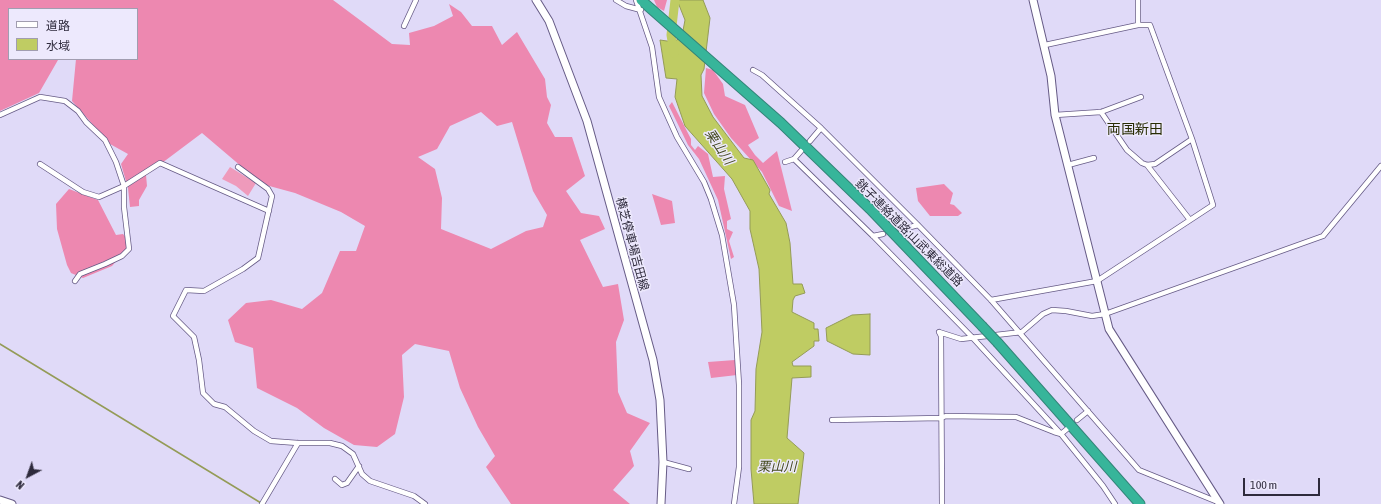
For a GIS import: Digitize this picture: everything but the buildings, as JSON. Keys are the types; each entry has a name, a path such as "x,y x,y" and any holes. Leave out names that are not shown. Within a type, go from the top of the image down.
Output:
{"highway":[{"name":"銚子連絡道路;山武東総道路","path":"641,0 780,123 902,242 998,342 1140,504"}],"street":[{"path":"404,26 416,0"},
{"name":"横芝停車場吉田線","path":"536,0 549,20 581,103 621,244 656,378 660,400 663,462 661,504"},
{"path":"616,0 626,6 641,10"},
{"path":"636,0 641,10 652,47 659,97 677,137 704,182 711,198 722,235 734,305 740,385 739,467 734,504"},
{"path":"1033,0 1051,76 1055,115 1105,314 1114,339 1220,504"},
{"path":"1138,0 1138,25"},
{"path":"991,300 1097,280 1213,205 1192,140 1149,24 1138,25 1045,46"},
{"path":"753,70 774,86 821,128 991,300 1018,333 1139,470 1220,504"},
{"path":"0,115 40,97 65,101 78,111 105,140 116,162 124,186 124,207 129,249 116,258 80,274 74,281"},
{"path":"1055,115 1101,112 1141,97"},
{"path":"1101,112 1127,150 1142,163 1148,165 1155,164 1192,140"},
{"path":"810,140 821,128"},
{"path":"785,162 794,159 801,151"},
{"path":"1068,165 1094,158"},
{"path":"794,159 873,236 971,336 1061,434 1103,486 1115,504"},
{"path":"40,164 83,192 99,197 124,186 160,163 269,211"},
{"path":"1148,165 1190,220"},
{"path":"942,504 941,336 939,332 961,339 971,336 1018,333 1029,327 1043,314 1052,310 1092,316 1105,314 1323,236 1381,166"},
{"path":"238,167 268,189 272,196 258,258 243,269 204,291 186,290 173,316 194,337 199,360 203,393 214,404 225,408 264,438 278,442 322,442 342,446 353,454 362,474 370,481 414,496 425,504"},
{"path":"903,229 918,225"},
{"path":"873,236 883,234"},
{"path":"1077,420 1088,411"},
{"path":"832,420 941,418 946,416 1016,417 1061,434"},
{"path":"1061,434 1067,429"},
{"path":"262,503 298,443"},
{"path":"663,462 689,469"},
{"path":"335,479 342,485 347,483 359,466"},
{"path":"0,500 12,504"}],"shaded area":[{"path":"0,0 333,0 392,44 410,45 409,33 434,26 453,16 449,4 461,12 472,26 492,26 502,45 517,32 545,79 547,97 551,105 547,123 555,137 572,137 585,176 566,191 581,213 599,216 605,229 580,240 603,287 618,284 624,320 616,342 618,392 627,413 650,423 630,451 634,466 613,490 630,504 511,504 486,467 495,456 478,427 460,388 449,351 415,344 402,355 404,397 395,434 377,447 354,445 324,428 297,408 257,388 253,348 235,342 228,320 246,303 271,300 302,309 322,293 340,251 356,251 365,226 341,212 295,193 262,184 202,133 146,175 147,186 139,200 139,206 130,207 128,188 121,164 128,154 110,144 72,101 76,60 138,60 138,8 8,8 8,60 58,60 39,93 0,111","holes":["481,112 497,126 512,122 533,191 547,215 543,227 526,231 491,249 441,229 442,198 435,169 418,157 437,149 450,126"]},
{"path":"654,0 667,0 664,11 657,7"},
{"path":"706,68 713,70 723,84 725,96 745,105 759,138 748,145 755,155 763,163 777,151 792,211 779,206 762,172 731,138 714,114 704,93"},
{"path":"672,102 691,139 691,145 695,150 698,146 708,154 713,177 725,176 724,189 731,219 727,221 727,229 733,232 729,241 734,257 731,259 718,200 699,159 688,145 669,106"},
{"path":"230,167 256,183 248,196 236,186 222,179"},
{"path":"944,184 953,193 950,204 954,205 962,213 958,216 930,216 918,201 916,188"},
{"path":"69,189 98,200 116,235 123,234 131,244 112,266 83,278 71,273 67,265 57,229 56,204"},
{"path":"652,194 672,201 675,223 661,225"},
{"path":"735,360 737,375 711,378 708,362"}],"water":[{"name":"栗山川","path":"677,0 703,0 710,18 704,69 701,75 702,96 713,117 744,158 753,160 770,190 769,194 786,223 790,243 793,284 802,284 805,293 795,296 793,300 792,312 814,323 814,329 818,329 819,341 814,341 814,346 792,362 793,366 811,366 811,377 792,378 787,438 804,453 798,504 754,504 751,469 751,420 755,411 756,369 762,332 759,269 750,229 750,211 732,179 685,126 675,97 677,79 666,78 660,40 674,42 682,36 685,20"},
{"path":"870,314 870,355 853,354 827,341 826,328 852,315"}],"waterway":[{"name":"栗山川","path":"674,53 671,35 675,0"},
{"path":"0,344 261,503"}],"tunnel":[{"path":"883,234 903,229"}],"district":[{"name":"両国新田","path":"1135,130"}]}
